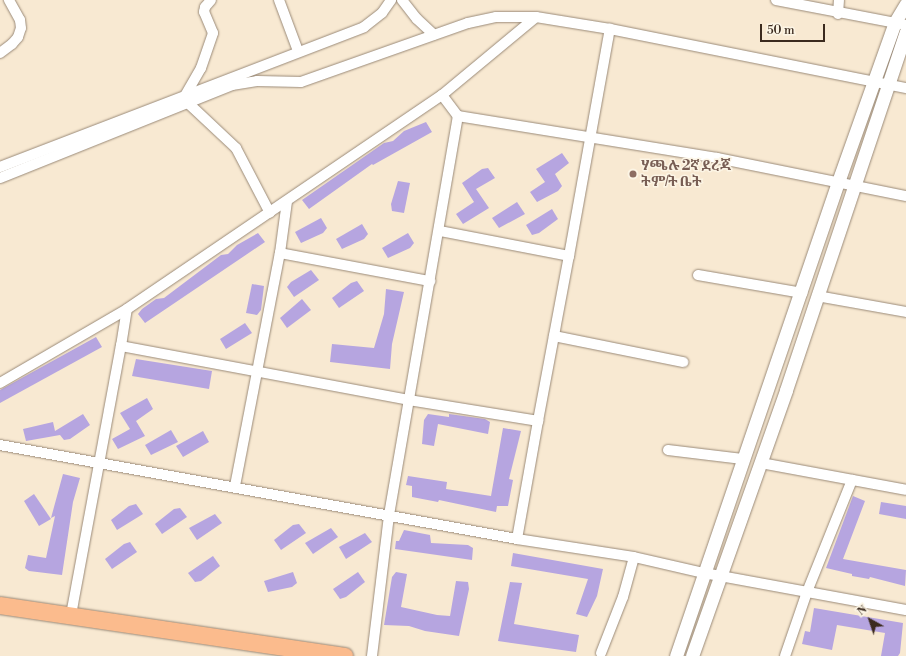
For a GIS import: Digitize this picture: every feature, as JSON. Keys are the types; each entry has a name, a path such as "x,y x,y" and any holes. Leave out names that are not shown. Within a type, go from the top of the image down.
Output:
{"highway":[{"path":"0,605 344,656"}],"street":[{"path":"0,52 12,44 21,28 20,20 9,0"},
{"path":"187,98 201,68 213,33 204,12 205,7 211,0"},
{"path":"279,0 298,51"},
{"path":"0,178 298,51 364,27 382,13 391,0"},
{"path":"402,0 416,19 434,35"},
{"path":"776,0 838,14 900,24"},
{"path":"838,14 839,0"},
{"path":"676,656 742,459 802,293 838,182 875,83 900,24 906,4"},
{"path":"0,166 187,98 244,83 301,82 468,23 496,17 536,17 610,29 906,88"},
{"path":"0,383 127,310 270,213 442,95 536,17"},
{"path":"517,539 610,29"},
{"path":"692,656 761,463 890,85 906,32"},
{"path":"442,95 458,116 716,158 906,196"},
{"path":"187,98 236,148 270,213"},
{"path":"372,656 389,515 440,231 458,116"},
{"path":"235,486 259,370 280,253 287,201"},
{"path":"440,231 569,256"},
{"path":"280,253 430,281"},
{"path":"698,275 802,293"},
{"path":"817,296 905,310"},
{"path":"71,615 127,310"},
{"path":"554,336 683,362"},
{"path":"121,346 259,370 409,400 538,421"},
{"path":"0,444 517,539 634,557 704,573 906,610"},
{"path":"668,450 742,459"},
{"path":"761,463 906,490"},
{"path":"785,656 807,592 852,480"},
{"path":"601,654 623,597 634,557"}],"building":[{"path":"426,122 432,132 373,165 372,164 309,209 302,200 384,143 393,141 404,131"},
{"path":"562,153 569,163 555,174 562,186 558,191 537,202 530,192 545,182 536,169"},
{"path":"488,168 495,178 476,189 489,208 463,224 456,214 474,202 462,183 482,169"},
{"path":"398,181 410,183 404,213 392,211 391,204"},
{"path":"517,202 525,214 499,228 492,218"},
{"path":"552,209 558,219 539,233 532,235 526,225"},
{"path":"321,218 327,228 323,233 301,243 295,232"},
{"path":"362,224 368,234 364,239 342,249 336,239"},
{"path":"258,233 265,242 145,323 138,314 142,309 156,299 164,298 221,255 228,254 237,245"},
{"path":"408,233 414,243 410,248 388,258 382,248"},
{"path":"311,270 319,280 294,297 287,287 291,282"},
{"path":"357,281 364,291 339,308 332,298 351,283"},
{"path":"252,284 264,286 261,310 257,315 246,313"},
{"path":"386,289 404,292 392,344 390,369 330,362 332,344 374,348 384,314"},
{"path":"302,299 311,310 287,328 280,318"},
{"path":"245,323 252,333 226,349 220,339"},
{"path":"96,337 102,347 0,403 0,390"},
{"path":"136,359 212,371 209,389 132,376"},
{"path":"147,398 153,409 136,421 145,436 118,449 112,439 130,429 120,413"},
{"path":"83,414 90,425 70,439 64,440 60,435 26,441 23,429 53,422 55,431"},
{"path":"428,414 449,417 449,414 485,419 490,422 488,434 438,424 434,446 422,444 424,420"},
{"path":"503,428 521,431 509,479 513,480 508,506 497,506 496,512 439,500 438,502 412,497 412,486 406,485 408,476 447,482 446,489 491,496"},
{"path":"171,430 178,442 151,455 145,445"},
{"path":"203,431 209,442 183,457 176,446"},
{"path":"63,474 80,478 73,502 62,575 29,571 25,568 28,555 46,558 55,516 51,518"},
{"path":"34,494 51,519 39,526 24,501"},
{"path":"853,496 865,501 843,559 906,570 905,586 870,577 869,579 852,576 852,574 826,568"},
{"path":"881,502 906,506 906,519 879,514"},
{"path":"136,504 143,514 117,530 111,520 129,506"},
{"path":"180,508 187,517 162,534 155,524 174,509"},
{"path":"215,514 222,523 197,540 189,528"},
{"path":"299,524 306,533 281,550 274,540 293,525"},
{"path":"331,528 338,537 313,554 305,543"},
{"path":"404,530 430,535 431,543 468,545 473,548 472,560 395,549 396,541 399,541"},
{"path":"365,533 372,542 346,559 339,547"},
{"path":"130,542 137,552 112,569 105,559 124,544"},
{"path":"513,553 603,569 597,596 587,617 576,614 588,579 511,566"},
{"path":"213,556 220,566 201,581 195,582 188,573"},
{"path":"293,572 297,583 292,587 268,592 264,581"},
{"path":"358,572 365,582 346,597 340,599 333,589"},
{"path":"396,572 407,574 401,607 437,615 450,616 456,581 468,582 469,589 459,636 425,631 409,626 384,625 392,577"},
{"path":"510,582 522,583 514,624 579,635 576,652 498,641"},
{"path":"814,608 903,623 900,653 898,656 881,656 885,633 837,625 832,650 802,644 805,631 810,632"}],"place":[{"name":"ሃጫሉ 2ኛ ደረጃ ትም/ት ቤት","path":"633,174"}]}
